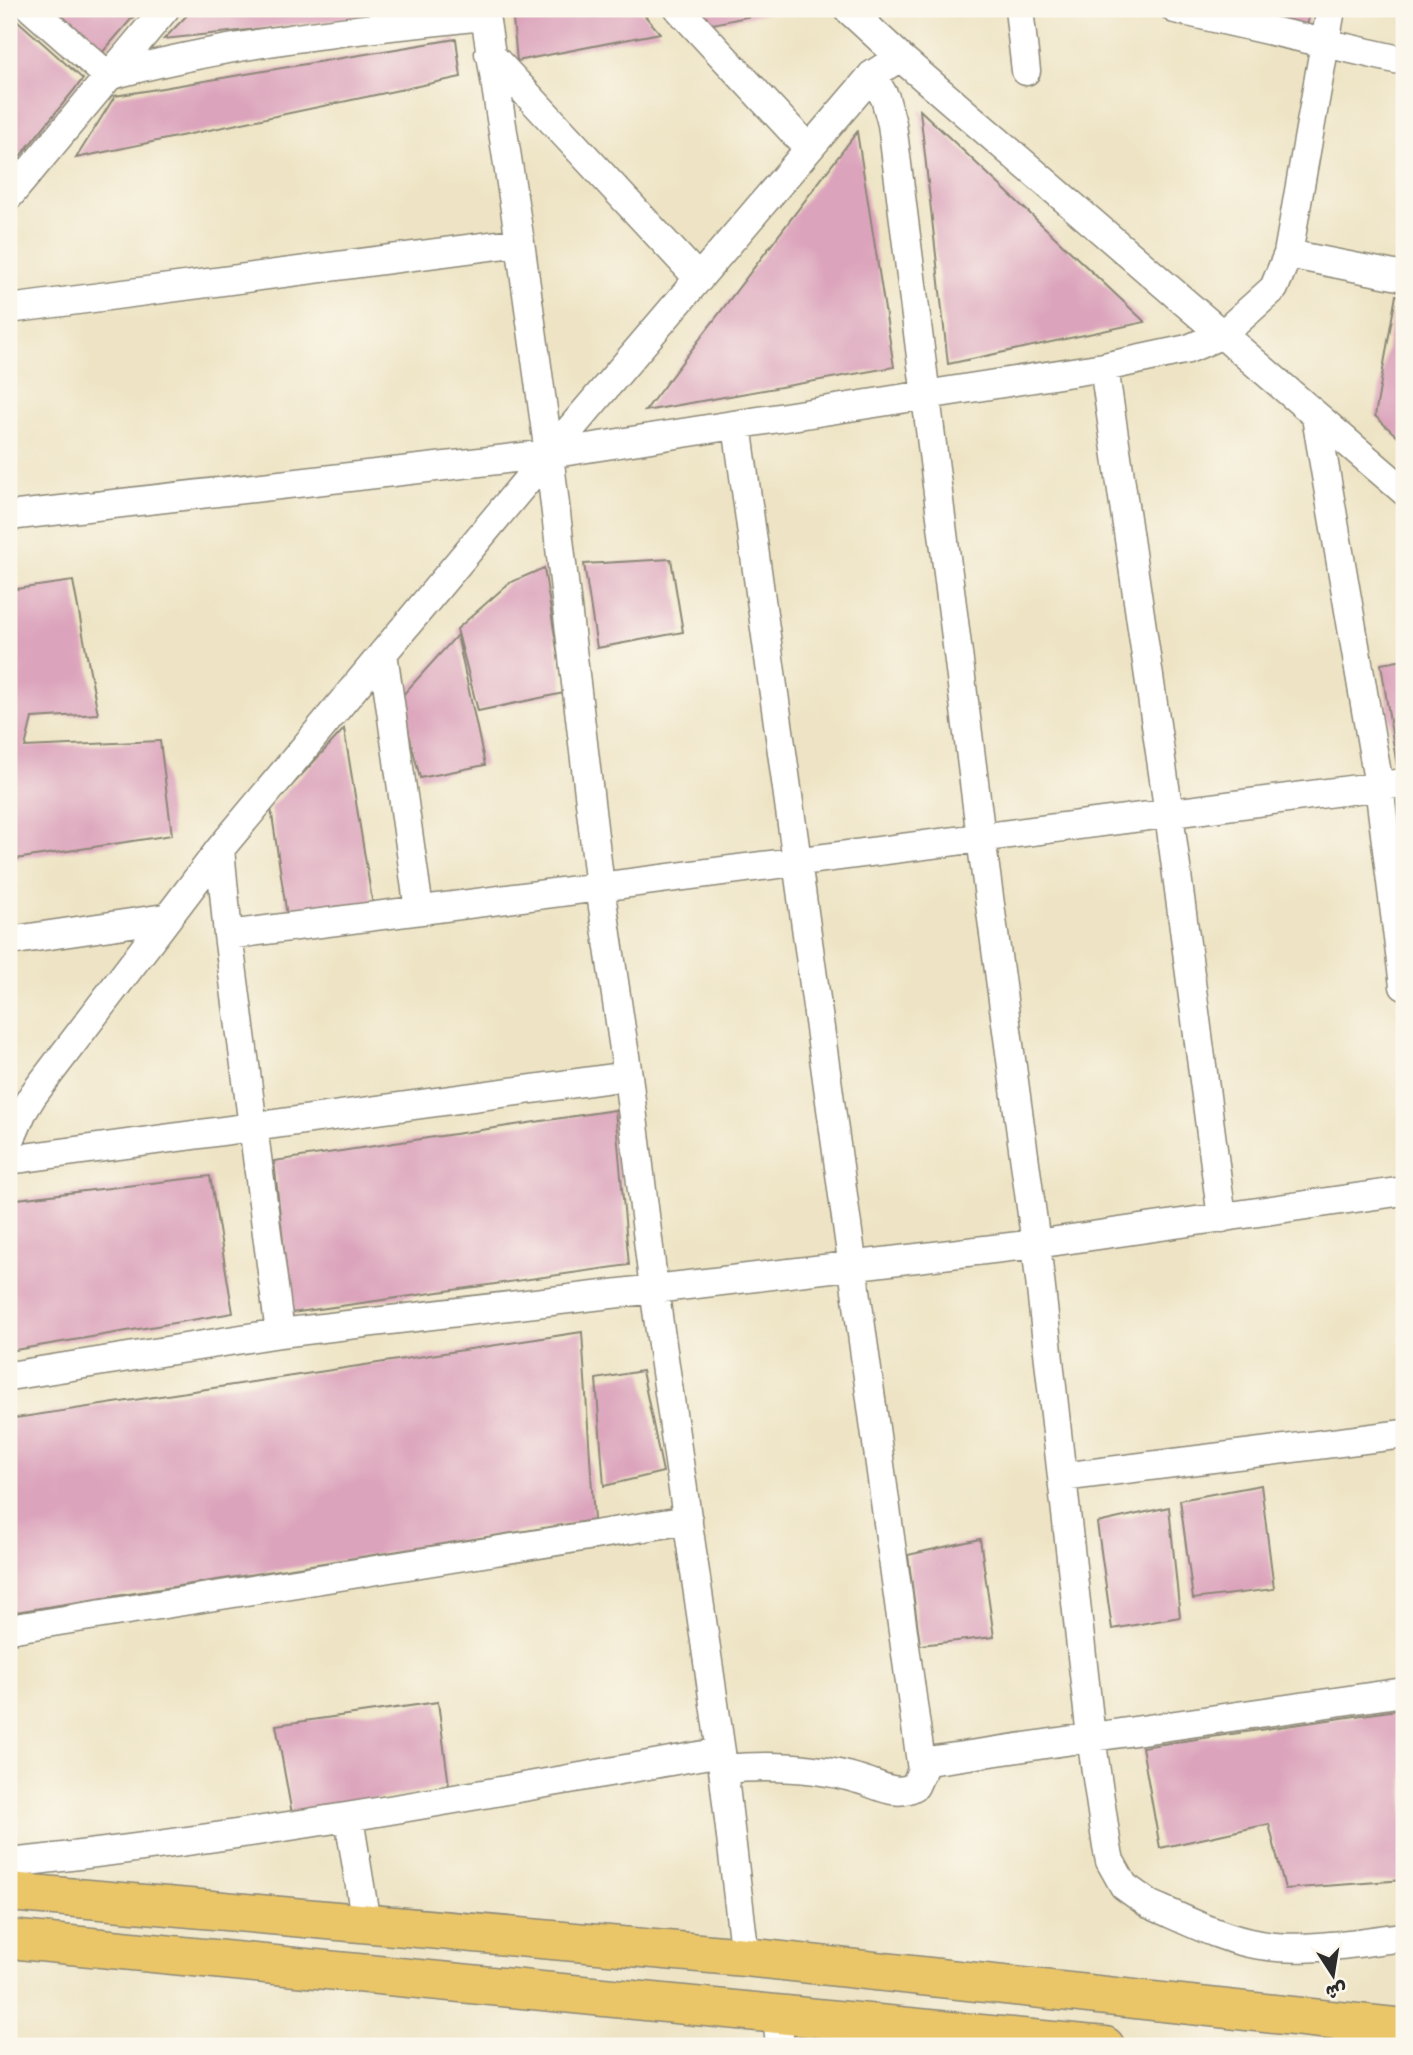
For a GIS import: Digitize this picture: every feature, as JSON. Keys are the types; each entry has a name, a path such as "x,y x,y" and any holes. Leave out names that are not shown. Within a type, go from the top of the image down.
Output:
{"main road":[{"path":"9,1892 745,1957 1404,2028"},
{"path":"9,1939 779,2031 1105,2046"}],"street":[{"path":"32,9 107,76"},
{"path":"9,196 165,9"},
{"path":"679,9 809,149"},
{"path":"848,9 900,57 1404,491"},
{"path":"1019,9 1026,71"},
{"path":"1175,9 1404,61"},
{"path":"9,516 549,454 1104,367 1188,349 1223,334 1274,288 1288,254 1331,9"},
{"path":"107,76 194,55 469,13 491,55 699,279"},
{"path":"491,55 549,454 600,887 722,1761 745,1957"},
{"path":"9,1143 33,1095 220,849 549,454 872,75 900,57"},
{"path":"872,75 885,98 892,124 981,838 1037,1244 1091,1737 1110,1861 1124,1886 1136,1896 1211,1930 1258,1945 1307,1948 1404,1937"},
{"path":"9,309 520,242"},
{"path":"1288,254 1404,277"},
{"path":"1104,367 1169,814 1222,1217"},
{"path":"1316,417 1392,784 1404,986"},
{"path":"9,1863 183,1843 722,1761 803,1768 858,1779 899,1792 915,1786 922,1770 737,425"},
{"path":"383,653 419,910"},
{"path":"228,935 1392,784"},
{"path":"220,849 228,935 280,1334"},
{"path":"9,942 165,918"},
{"path":"9,1160 628,1076"},
{"path":"9,1376 280,1334 1037,1244 1404,1191"},
{"path":"1062,1477 1404,1434"},
{"path":"9,1629 688,1520"},
{"path":"920,1762 1404,1692"},
{"path":"349,1818 366,1923"}],"building":[{"path":"55,9 140,9 101,54"},
{"path":"193,9 420,9 422,11 164,39"},
{"path":"512,9 639,9 660,33 517,61"},
{"path":"694,9 781,9 781,10 708,25"},
{"path":"1220,9 1311,9 1305,33"},
{"path":"9,13 83,79 9,170"},
{"path":"456,39 461,77 76,158 115,96"},
{"path":"920,110 1145,322 948,364"},
{"path":"857,132 894,367 645,411"},
{"path":"1396,295 1404,297 1404,443 1375,416"},
{"path":"671,559 683,632 597,648 584,564"},
{"path":"544,568 564,693 478,711 457,629 509,583"},
{"path":"73,581 98,714 32,718 25,747 160,741 172,835 9,860 9,590"},
{"path":"457,635 485,765 420,778 400,698"},
{"path":"1404,660 1404,771 1398,773 1381,664"},
{"path":"344,729 374,912 288,923 271,808"},
{"path":"1404,804 1404,877 1392,805"},
{"path":"615,1110 629,1265 291,1313 274,1161"},
{"path":"210,1176 233,1313 9,1351 9,1200"},
{"path":"582,1332 594,1520 9,1613 9,1419"},
{"path":"642,1371 663,1472 604,1486 596,1379"},
{"path":"1261,1485 1274,1589 1193,1599 1180,1500"},
{"path":"1169,1507 1180,1617 1112,1629 1097,1523"},
{"path":"980,1539 994,1637 920,1645 908,1555"},
{"path":"438,1702 449,1786 292,1814 276,1725"},
{"path":"1404,1709 1404,1880 1285,1889 1269,1824 1160,1848 1142,1747"}]}
